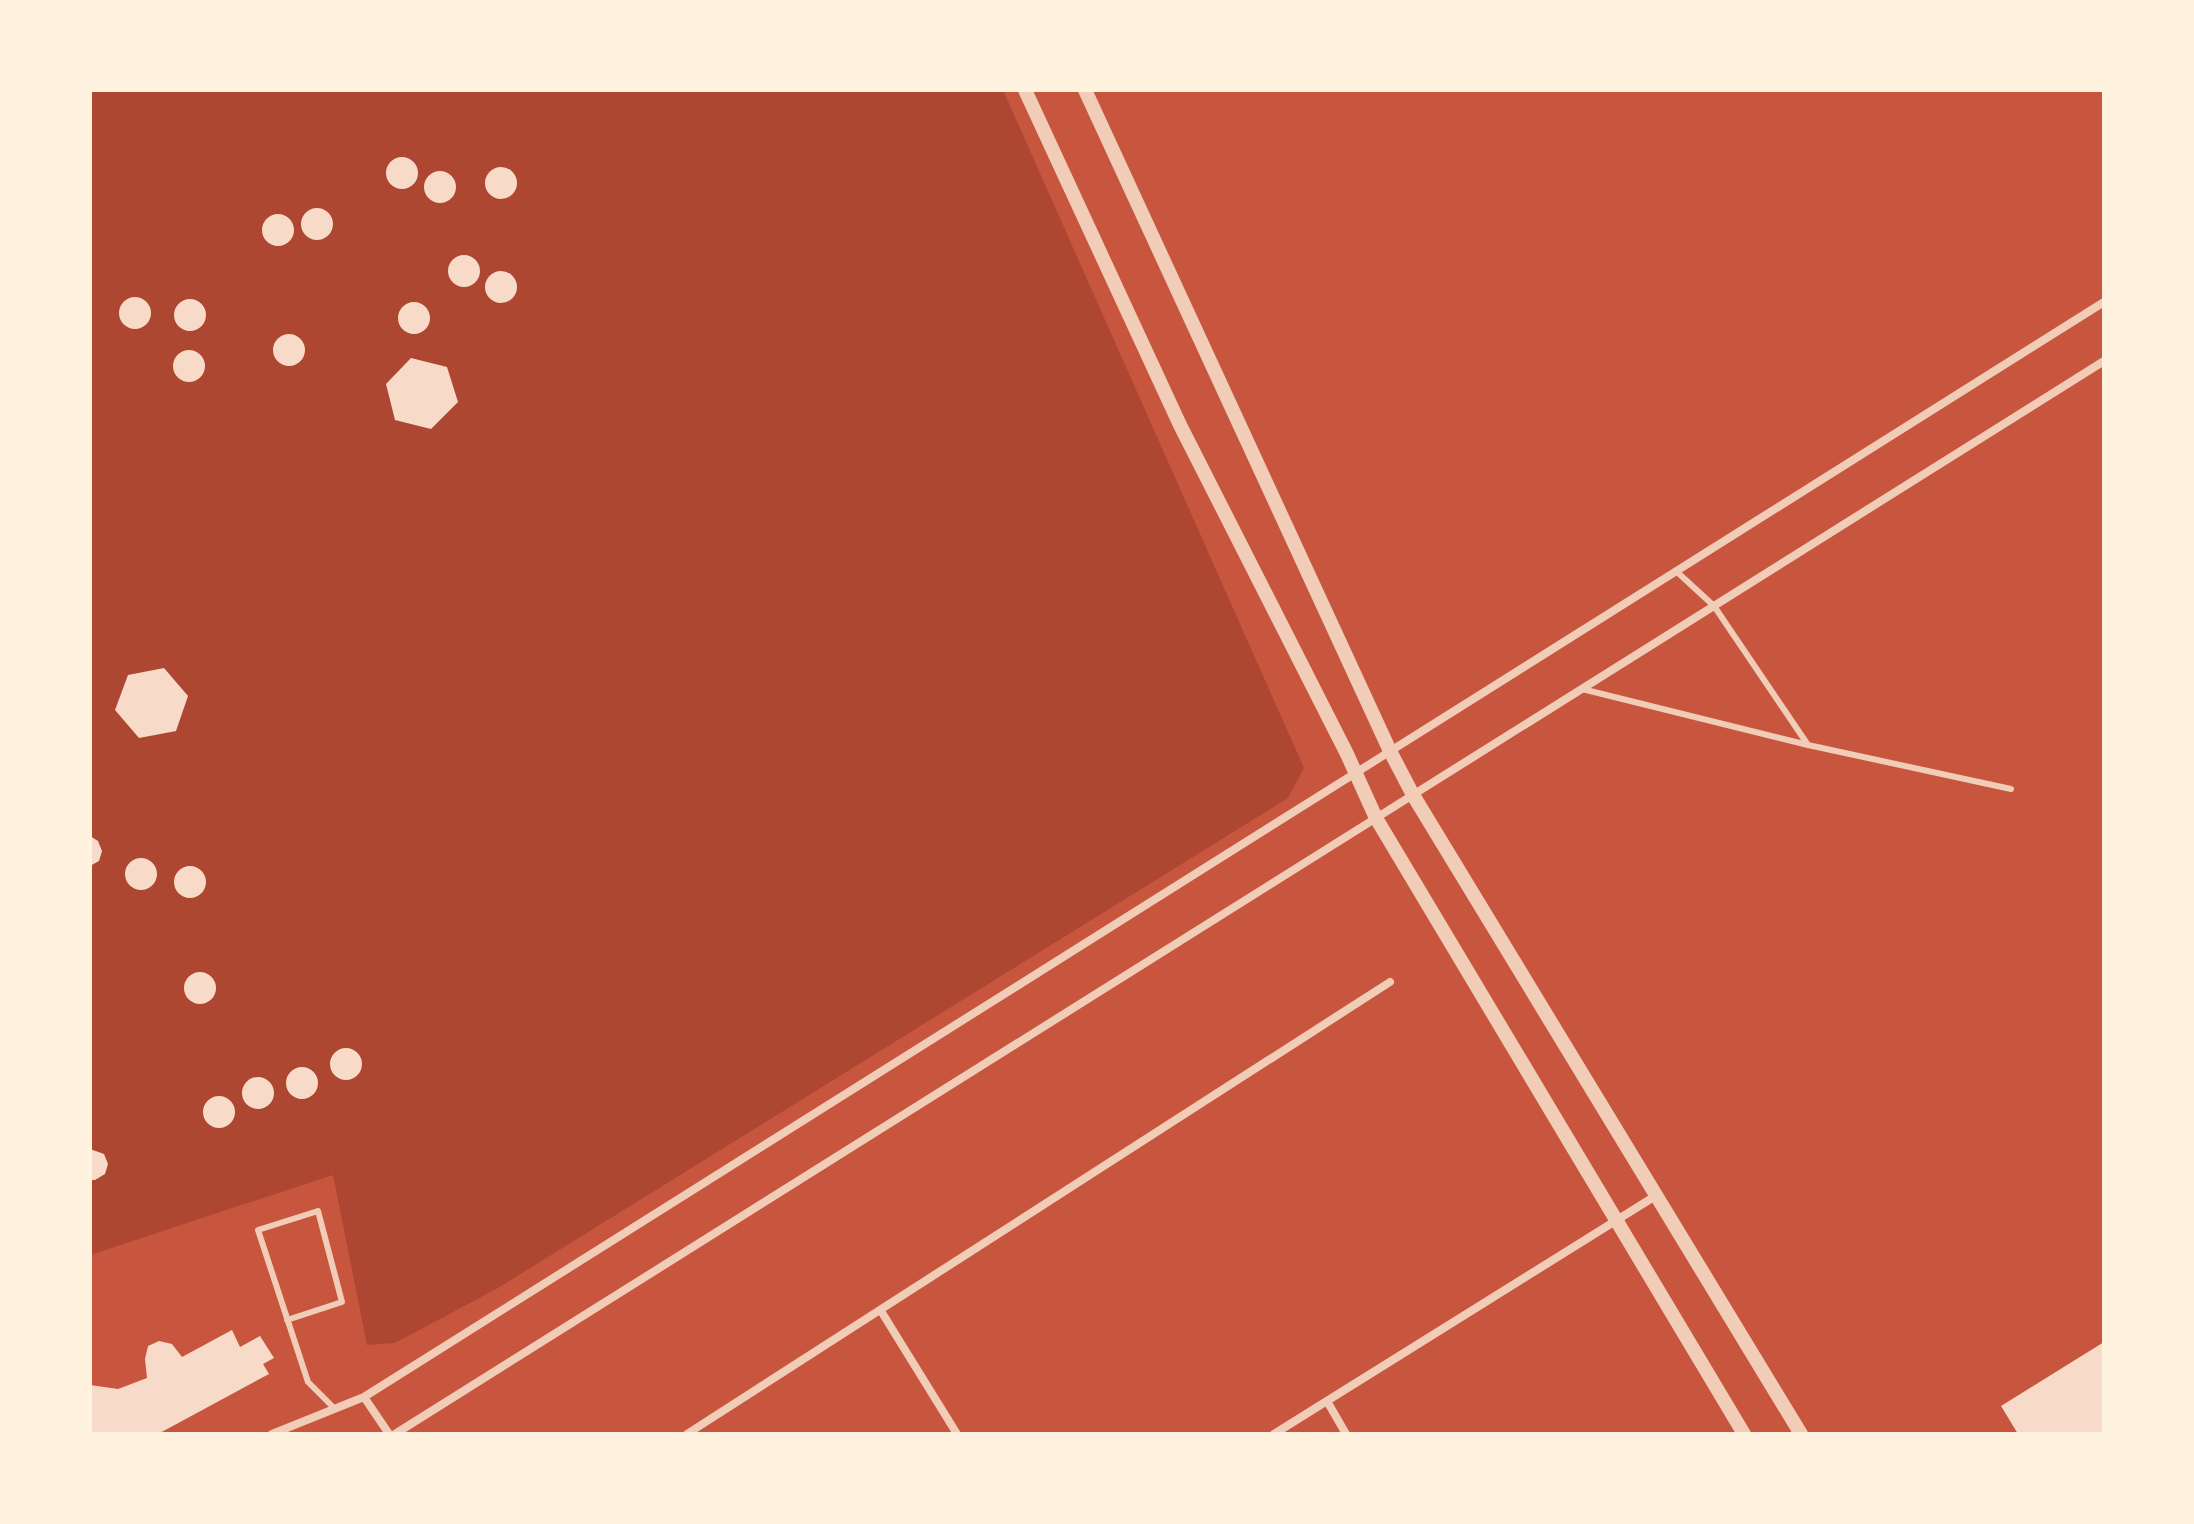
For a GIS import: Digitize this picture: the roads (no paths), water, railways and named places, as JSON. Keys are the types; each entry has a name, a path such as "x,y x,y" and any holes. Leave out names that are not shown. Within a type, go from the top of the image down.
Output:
{"street":[{"path":"1025,90 1180,425 1376,818 1744,1434"},
{"path":"1085,90 1413,795 1801,1434"},
{"path":"272,1434 364,1397 2104,302"},
{"path":"395,1434 2104,361"},
{"path":"687,1434 1390,982"},
{"path":"1274,1434 1658,1195"},
{"path":"881,1311 957,1434"},
{"path":"364,1397 389,1434"},
{"path":"1327,1401 1346,1434"}],"lane":[{"path":"1676,571 1714,606 1808,745"},
{"path":"1581,689 1808,745 2011,789"},
{"path":"287,1320 342,1302 318,1211 258,1230 287,1320 308,1382 335,1409"}]}
